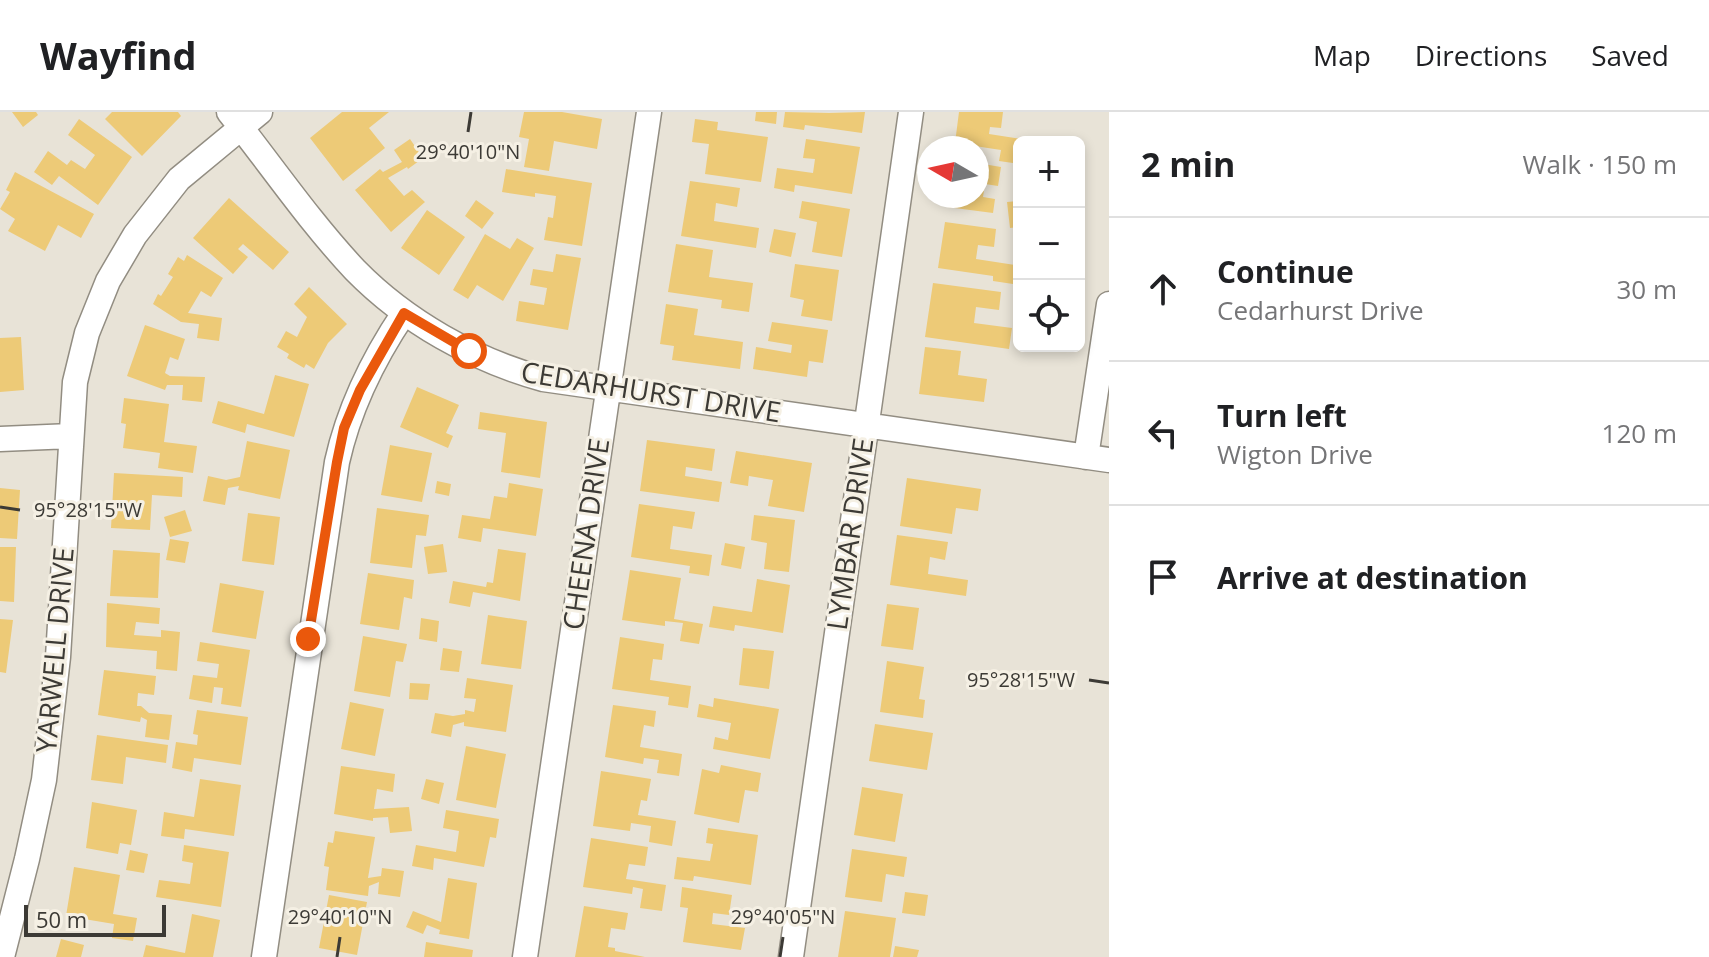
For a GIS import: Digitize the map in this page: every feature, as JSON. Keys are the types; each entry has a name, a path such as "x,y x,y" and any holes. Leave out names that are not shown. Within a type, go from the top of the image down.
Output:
{"street":[{"name":"CHEENA DRIVE","path":"525,957 649,112"},
{"name":"LYMBAR DRIVE","path":"791,957 911,112"},
{"name":"CEDARHURST DRIVE","path":"243,117 329,240 357,271 404,313 505,369 543,379 1097,459"},
{"name":"YARWELL DRIVE","path":"2,957 44,780 58,657 75,382 87,333 108,281 135,235 179,179 243,117"},
{"path":"1097,459 1109,304"},
{"path":"264,957 308,639 344,428 360,390 404,313"},
{"path":"0,439 71,436"}],"building":[{"path":"12,112 36,112 38,115 23,127"},
{"path":"112,112 178,112 181,116 142,156 105,119"},
{"path":"342,112 389,112 369,128 385,148 343,181 310,138"},
{"path":"524,112 562,112 602,119 597,149 554,141 549,171 524,167 529,139 519,137"},
{"path":"756,112 777,112 776,124 755,121"},
{"path":"785,112 865,112 862,133 805,125 804,130 783,127"},
{"path":"959,112 1003,112 1001,128 990,127 989,134 1013,138 1013,163 999,161 1001,150 989,148 989,136 956,136"},
{"path":"79,119 132,157 98,205 59,176 52,185 34,172 48,151 67,165 71,160 85,169 95,155 68,135"},
{"path":"695,119 718,122 717,130 768,137 761,182 705,174 709,144 692,142"},
{"path":"410,139 423,158 388,178 404,196 412,190 425,202 391,232 355,190 380,169 383,172 402,162 394,150"},
{"path":"806,139 860,147 852,194 795,185 794,192 774,188 777,168 813,173 815,159 803,158"},
{"path":"989,165 1001,167 998,186 989,185"},
{"path":"506,169 592,183 582,246 544,240 548,217 553,218 556,196 535,193 535,197 502,192"},
{"path":"15,172 94,214 81,238 58,225 45,251 8,231 15,219 0,209 10,192 6,190"},
{"path":"690,181 740,188 737,207 716,203 714,221 759,228 756,248 681,236"},
{"path":"229,198 289,252 273,270 243,244 238,249 248,257 233,274 193,238"},
{"path":"989,198 995,199 993,213 955,208 989,208"},
{"path":"476,200 494,213 482,229 465,216"},
{"path":"802,201 850,209 842,257 812,252 817,222 799,218"},
{"path":"1007,202 1013,202 1013,228 1010,228"},
{"path":"427,210 465,237 439,275 401,248"},
{"path":"945,222 996,229 994,247 978,245 976,259 1013,265 1013,284 993,281 993,276 938,268"},
{"path":"774,229 796,233 791,257 769,252"},
{"path":"485,234 510,249 517,238 534,248 503,301 477,285 468,299 453,290"},
{"path":"676,244 713,250 709,277 753,283 749,312 721,308 722,300 668,292"},
{"path":"556,254 581,258 568,330 516,321 519,301 544,305 547,288 530,285 533,269 553,272"},
{"path":"187,255 223,278 211,297 201,291 188,313 222,318 219,341 197,338 199,324 181,322 153,304 173,277 168,274 178,257 184,261"},
{"path":"795,264 839,270 832,321 801,316 804,300 790,297"},
{"path":"933,283 1001,292 999,310 976,307 974,323 1012,328 1009,349 925,337"},
{"path":"309,287 347,324 328,343 314,369 306,364 304,368 287,358 289,354 277,347 286,331 297,337 307,317 294,304"},
{"path":"666,304 698,309 694,335 743,342 740,369 672,360 674,346 660,344"},
{"path":"772,322 828,330 823,363 809,361 807,377 753,369 756,347 791,353 792,345 768,341"},
{"path":"145,325 185,339 178,360 170,357 165,373 170,376 205,377 202,402 182,400 183,385 167,385 165,390 127,376"},
{"path":"21,337 24,390 0,392 0,338"},
{"path":"925,347 961,351 958,375 987,379 984,402 919,394"},
{"path":"275,375 309,384 294,437 247,424 245,433 212,423 218,401 264,414"},
{"path":"417,387 459,405 446,433 453,436 448,448 400,427"},
{"path":"124,398 169,404 164,442 197,446 193,473 158,468 160,453 123,448 126,424 121,423"},
{"path":"480,412 547,422 540,478 501,472 506,433 478,429"},
{"path":"647,440 715,449 712,471 686,467 685,476 722,482 719,502 640,491"},
{"path":"247,441 290,450 280,499 238,490 239,486 228,488 225,505 203,501 208,476 226,480 240,477"},
{"path":"390,445 432,453 422,502 381,495"},
{"path":"736,451 812,463 804,512 768,506 773,480 749,476 748,486 730,483"},
{"path":"114,473 183,477 182,497 152,495 150,530 111,528"},
{"path":"907,478 981,489 978,511 956,508 952,534 900,526"},
{"path":"437,481 451,484 449,496 435,493"},
{"path":"509,483 543,489 536,536 483,528 481,542 458,538 462,515 490,519 494,496 507,498"},
{"path":"0,488 20,490 17,539 0,538"},
{"path":"639,504 695,512 692,529 673,526 670,549 712,555 709,576 689,573 690,566 631,557"},
{"path":"377,508 429,515 426,536 416,535 412,568 370,563"},
{"path":"185,510 192,531 170,537 164,517"},
{"path":"248,513 280,517 274,565 242,561"},
{"path":"754,515 795,520 789,572 764,569 767,543 751,540"},
{"path":"897,535 948,542 945,560 930,557 928,574 968,580 966,596 890,585"},
{"path":"170,539 189,542 185,563 166,560"},
{"path":"725,543 745,547 741,569 721,565"},
{"path":"443,544 447,572 428,574 424,547"},
{"path":"0,547 16,547 14,602 0,601"},
{"path":"498,549 526,553 520,601 473,592 470,607 449,603 453,581 486,587 487,582 493,583"},
{"path":"113,550 160,553 158,598 110,596"},
{"path":"630,570 681,578 674,619 703,624 699,644 680,641 683,623 665,621 665,626 622,620"},
{"path":"368,573 414,580 412,599 404,597 399,630 360,624"},
{"path":"757,579 790,585 783,633 735,625 734,631 709,627 713,606 752,612"},
{"path":"220,583 264,591 256,639 212,632"},
{"path":"107,603 160,608 159,624 136,622 134,635 161,637 161,630 180,632 177,671 156,669 157,651 106,647"},
{"path":"887,604 919,608 913,650 881,646"},
{"path":"488,615 527,621 521,669 481,664"},
{"path":"421,618 439,621 437,642 419,639"},
{"path":"0,619 13,620 6,673 0,672"},
{"path":"363,636 407,644 403,662 396,661 390,697 354,691"},
{"path":"620,637 664,644 662,660 653,659 650,680 691,686 688,708 668,705 669,697 612,689"},
{"path":"200,642 250,650 241,707 221,704 223,688 214,687 212,703 189,699 193,675 217,678 219,664 197,661"},
{"path":"443,648 462,651 459,672 440,670"},
{"path":"743,648 774,651 769,689 739,685"},
{"path":"887,661 924,667 919,699 925,700 923,718 880,712"},
{"path":"104,670 156,676 154,695 138,693 137,706 149,713 172,715 169,740 145,737 147,720 141,717 140,722 98,715"},
{"path":"467,678 513,685 506,732 464,726 464,722 453,725 451,737 431,733 435,713 453,716 465,714 465,710 474,712 476,699 464,698"},
{"path":"410,683 430,684 428,700 409,699"},
{"path":"714,698 779,709 770,759 713,749 715,737 728,740 731,723 697,717 699,704 713,707"},
{"path":"350,702 384,709 375,756 341,749"},
{"path":"613,705 656,711 654,727 644,725 640,747 682,754 679,776 657,773 659,760 644,758 643,764 605,757"},
{"path":"197,710 248,717 241,765 194,758 192,772 172,768 176,742 197,745 198,735 193,734"},
{"path":"875,724 933,733 927,770 869,761"},
{"path":"97,735 168,745 166,763 126,757 123,784 91,780"},
{"path":"466,746 506,754 496,808 456,800"},
{"path":"721,765 761,773 758,792 745,790 739,823 694,814 702,769 719,773"},
{"path":"341,766 395,774 393,792 377,789 374,809 409,807 412,831 390,833 388,817 373,818 373,821 334,814"},
{"path":"601,771 651,779 647,801 641,800 638,815 676,821 672,846 649,842 651,826 631,823 630,831 593,826"},
{"path":"200,779 241,785 234,836 185,829 184,839 161,836 164,812 194,817"},
{"path":"426,779 444,783 439,804 421,799"},
{"path":"862,787 903,794 895,842 854,835"},
{"path":"92,802 137,810 131,845 120,843 118,854 86,848"},
{"path":"446,810 499,819 496,838 490,837 484,867 434,858 433,870 412,866 416,845 456,852 459,831 443,828"},
{"path":"708,828 758,835 751,885 694,876 693,881 674,879 677,857 710,861 713,844 706,843"},
{"path":"335,831 375,837 368,878 381,876 382,868 404,871 400,897 378,894 379,882 369,886 368,896 326,890 329,867 324,866 328,842 333,843"},
{"path":"591,838 648,847 645,866 629,864 626,879 666,885 662,911 640,908 643,889 633,887 632,894 583,887"},
{"path":"184,845 229,852 221,907 156,897 159,880 190,884 193,863 182,861"},
{"path":"852,849 907,857 904,877 886,874 882,902 845,897"},
{"path":"130,850 148,854 144,873 126,870"},
{"path":"74,867 120,875 113,914 137,918 133,941 112,938 114,924 66,916"},
{"path":"448,878 477,883 469,939 439,934 440,930 427,925 423,934 406,927 413,911 441,922"},
{"path":"682,887 732,895 729,915 713,913 712,924 745,928 741,950 683,942 688,908 680,907"},
{"path":"905,892 928,895 925,916 902,913"},
{"path":"329,895 367,902 357,955 319,948"},
{"path":"584,906 628,913 625,930 611,928 608,947 645,957 575,957"},
{"path":"845,911 896,918 890,957 838,957"},
{"path":"192,914 220,920 213,957 143,957 146,945 185,953"},
{"path":"61,939 84,945 81,957 56,957"},
{"path":"426,942 473,950 472,957 424,957"},
{"path":"895,946 919,950 917,957 893,957"}],"route":[{"path":"308,639 344,428 360,390 393,330 404,313 469,351"}]}
